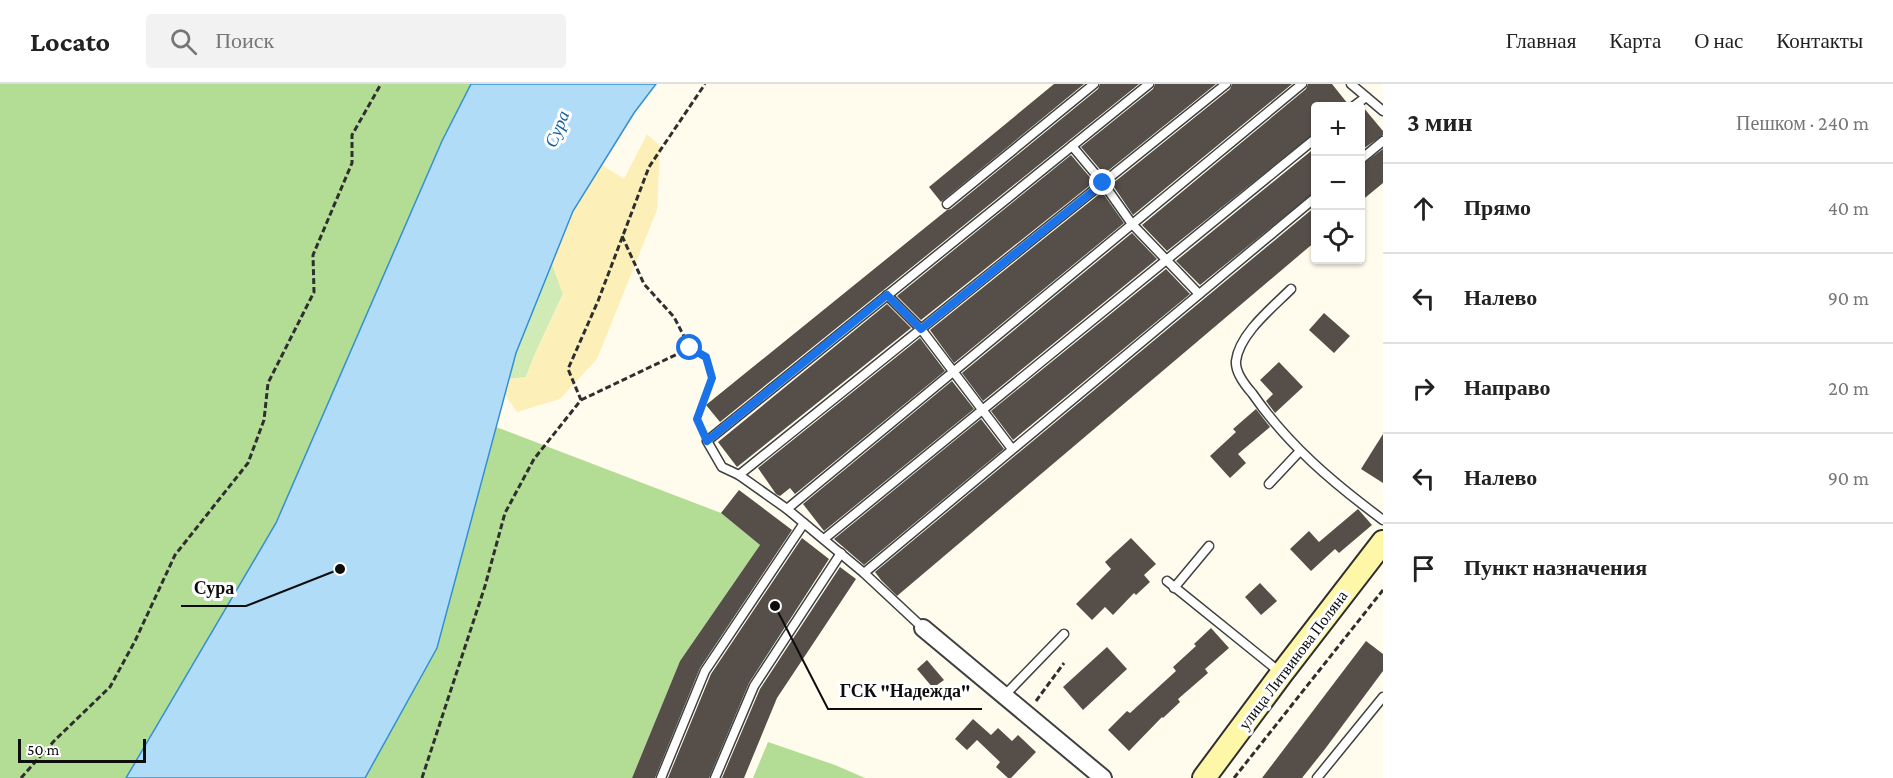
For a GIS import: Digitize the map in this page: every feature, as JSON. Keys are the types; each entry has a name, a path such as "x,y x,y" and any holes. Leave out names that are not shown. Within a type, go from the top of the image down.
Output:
{"main road":[{"name":"улица Литвинова Поляна","path":"1204,778 1383,542"}],"street":[{"path":"923,628 1103,778"}],"lane":[{"path":"947,204 1094,84"},
{"path":"923,628 864,573 787,509 739,475 722,467 707,441 1149,84"},
{"path":"739,475 1226,84"},
{"path":"787,509 1302,84"},
{"path":"1351,84 1383,111"},
{"path":"1359,102 1366,97"},
{"path":"1365,156 1383,141"},
{"path":"824,539 1311,142"},
{"path":"1072,146 1103,183 1132,224 1199,294"},
{"path":"864,573 1311,201"},
{"path":"1291,289 1256,324 1241,344 1236,363 1242,380 1299,452 1343,490 1383,520"},
{"path":"887,295 921,329 1012,449"},
{"path":"1269,484 1299,452"},
{"path":"661,778 705,671 804,523"},
{"path":"1174,588 1209,546"},
{"path":"715,778 754,686 841,554"},
{"path":"1167,581 1282,673"},
{"path":"1004,697 1064,634"},
{"path":"1317,778 1383,697"}],"path":[{"path":"21,778 54,741 110,687 135,641 175,555 248,463 264,420 268,383 314,292 313,255 352,163 352,135 381,84"},
{"path":"581,400 568,369 598,302 649,167 705,84"},
{"path":"622,236 644,284 674,317 690,348 706,357 712,378 697,419 707,441"},
{"path":"422,778 485,586 505,513 534,459 581,400 690,348"},
{"path":"1234,778 1383,590"},
{"path":"1031,717 1036,699 1064,663"}],"green space":[{"path":"0,84 471,84 442,141 276,523 126,778 0,778"},
{"path":"552,263 563,294 526,377 509,379 516,353"},
{"path":"496,427 721,513 760,545 680,661 632,778 365,778 437,648"},
{"path":"768,742 835,765 865,778 753,778"}],"sand":[{"path":"647,134 660,146 657,210 597,359 560,399 517,412 505,395 509,379 526,377 563,295 552,263 573,211 602,165 624,179"}],"water":[{"path":"471,84 656,84 634,113 573,211 516,353 437,648 365,778 126,778 276,523 442,141"}],"building":[{"path":"1054,84 1084,84 941,202 929,187"},
{"path":"1100,84 1139,84 720,422 706,405 951,209 1098,89"},
{"path":"1155,84 1216,84 1104,174 1081,147 1153,89"},
{"path":"1232,84 1292,84 1133,215 1112,184 1230,89"},
{"path":"1308,84 1332,84 1346,102 1311,102 1311,136 1167,251 1142,225 1306,89"},
{"path":"1365,109 1383,131 1383,135 1365,148"},
{"path":"1383,149 1383,183 1365,198 1365,162"},
{"path":"1311,151 1311,195 1200,285 1176,261"},
{"path":"1071,155 1094,182 921,320 897,296"},
{"path":"1102,192 1124,223 954,363 930,330"},
{"path":"1311,210 1311,245 897,596 875,572"},
{"path":"1132,233 1157,259 983,401 962,373"},
{"path":"1166,269 1190,294 1013,440 991,411"},
{"path":"887,304 911,328 737,467 718,442"},
{"path":"1324,313 1350,336 1334,353 1309,330"},
{"path":"920,338 945,371 795,494 790,488 780,496 776,494 758,468"},
{"path":"1279,362 1303,387 1275,413 1266,401 1273,394 1260,380"},
{"path":"952,381 974,409 824,531 803,504"},
{"path":"1256,409 1270,427 1238,454 1246,463 1230,478 1210,456 1236,432 1233,429"},
{"path":"981,419 1004,449 864,565 834,539"},
{"path":"1383,434 1383,483 1361,469"},
{"path":"739,490 792,530 700,668 655,778 632,778 680,661 760,545 721,513"},
{"path":"1358,509 1372,525 1339,553 1335,549 1311,571 1290,549 1309,531 1319,542"},
{"path":"802,538 829,559 749,683 709,778 668,778 711,674"},
{"path":"1131,538 1156,564 1144,575 1150,582 1136,595 1134,593 1113,615 1105,607 1092,620 1076,604 1111,569 1105,562"},
{"path":"840,567 856,579 777,698 744,778 722,778 760,689"},
{"path":"1260,583 1277,601 1261,615 1245,597"},
{"path":"1211,628 1229,648 1205,669 1208,673 1178,699 1180,702 1129,751 1108,730 1127,711 1130,713 1176,671 1173,667 1196,646 1194,644"},
{"path":"1366,641 1383,654 1383,671 1325,749 1302,778 1262,778"},
{"path":"1107,647 1127,669 1083,710 1063,687"},
{"path":"927,660 944,680 933,688 917,669"},
{"path":"973,719 991,735 998,728 1012,741 1018,735 1036,752 1011,778 1008,778 996,767 1000,762 977,740 967,750 955,739"}],"place":[{"name":"Сура","path":"340,569"},
{"name":"ГСК \"Надежда\"","path":"775,606"}],"route":[{"path":"690,348 706,357 712,378 697,419 707,441 887,295 921,329 1103,183"}]}
